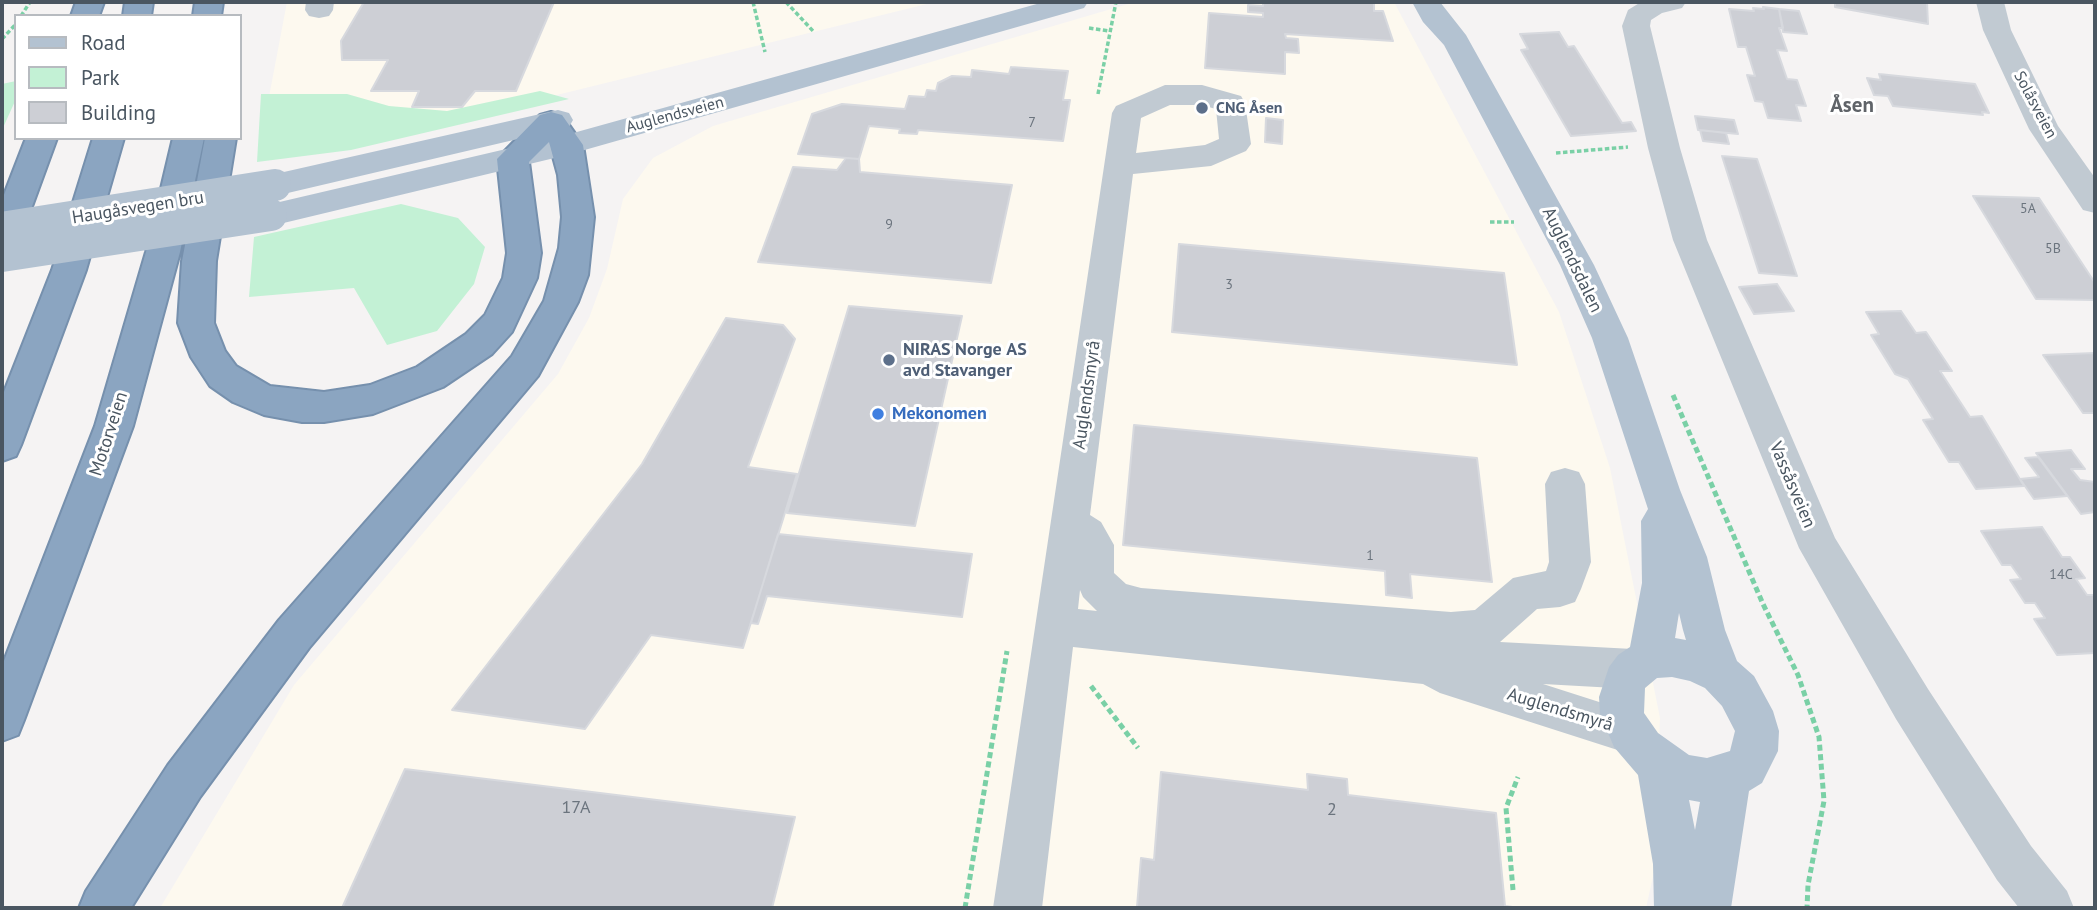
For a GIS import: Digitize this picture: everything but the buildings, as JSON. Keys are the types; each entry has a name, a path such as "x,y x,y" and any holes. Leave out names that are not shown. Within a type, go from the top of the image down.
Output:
{"highway":[{"path":"103,908 184,781 278,655 525,366 545,332 571,275 578,217 559,133 513,159 524,253 512,300 499,323 453,364 400,391 349,404 302,407 264,400 246,392 223,376 209,357 196,323 199,261 221,140"},
{"path":"2,242 41,140"},
{"path":"2,445 69,270 108,140"},
{"name":"Motorveien","path":"2,720 68,553 114,426 163,252 189,140"}],"main road":[{"name":"Auglendsveien","path":"559,133 996,2"},
{"name":"Auglendsveien","path":"273,200 559,133 1074,2"},
{"name":"Auglendsdalen","path":"1426,2 1433,16 1456,41 1577,265 1626,378 1660,491 1687,556 1704,630 1720,674"},
{"name":"Auglendsdalen","path":"1447,2 1456,41"},
{"path":"273,200 513,159"},
{"name":"Haugåsvegen bru","path":"2,228 122,211 273,200"},
{"name":"Haugåsvegen bru","path":"2,256 273,200"},
{"name":"Auglendsdalen","path":"1642,664 1663,583 1660,491"},
{"path":"1644,748 1683,776 1707,781 1730,778 1746,767 1755,751 1757,731 1751,711 1738,691 1720,674 1697,662 1672,657 1642,664 1624,681 1622,714 1644,748 1677,864 1679,908"},
{"path":"1707,908 1721,813 1730,778"}],"street":[{"name":"Vassåsveien","path":"1672,2 1633,9 1664,148 1690,240 1819,548 1941,750 2014,863 2050,908"},
{"name":"Solåsveien","path":"1990,2 1997,30 2044,129 2095,202"},
{"name":"Auglendsmyrå","path":"1017,908 1127,113 1165,95 1202,95 1230,103 1235,144 1210,155 1120,165"},
{"path":"1069,524 1087,534 1094,545 1093,570 1098,584 1113,598 1141,607 1451,631 1484,629 1528,591 1560,589 1570,562 1565,484"},
{"name":"Auglendsmyrå","path":"1055,626 1411,664 1642,664"},
{"name":"Auglendsmyrå","path":"1411,664 1644,748"}],"path":[{"path":"754,2 765,52"},
{"path":"786,2 813,31"},
{"path":"1107,41 1116,2"},
{"path":"2,40 14,26"},
{"path":"1554,153 1633,146 1664,148"},
{"path":"1490,222 1527,222"},
{"path":"1086,680 1138,748"},
{"path":"1513,890 1506,807 1518,778"}],"shaded area":[{"path":"287,2 935,2 508,107 299,132 265,118"},
{"path":"1135,2 1394,2 1559,312 1610,468 1660,718 1654,872 1646,908 160,908 294,685 558,374 589,318 607,269 623,199 653,158 713,126"}],"green space":[{"path":"14,81 14,103 2,130 2,84"},
{"path":"540,91 569,99 351,150 257,162 261,94 347,94 389,106 447,111"},
{"path":"401,204 458,218 485,247 474,284 437,331 387,345 354,288 249,297 254,237"}],"place":[{"name":"CNG Åsen","path":"1202,108"},
{"name":"NIRAS Norge AS avd Stavanger","path":"889,360"},
{"name":"Mekonomen","path":"878,414"}],"district":[{"name":"Åsen","path":"1852,106"}]}
